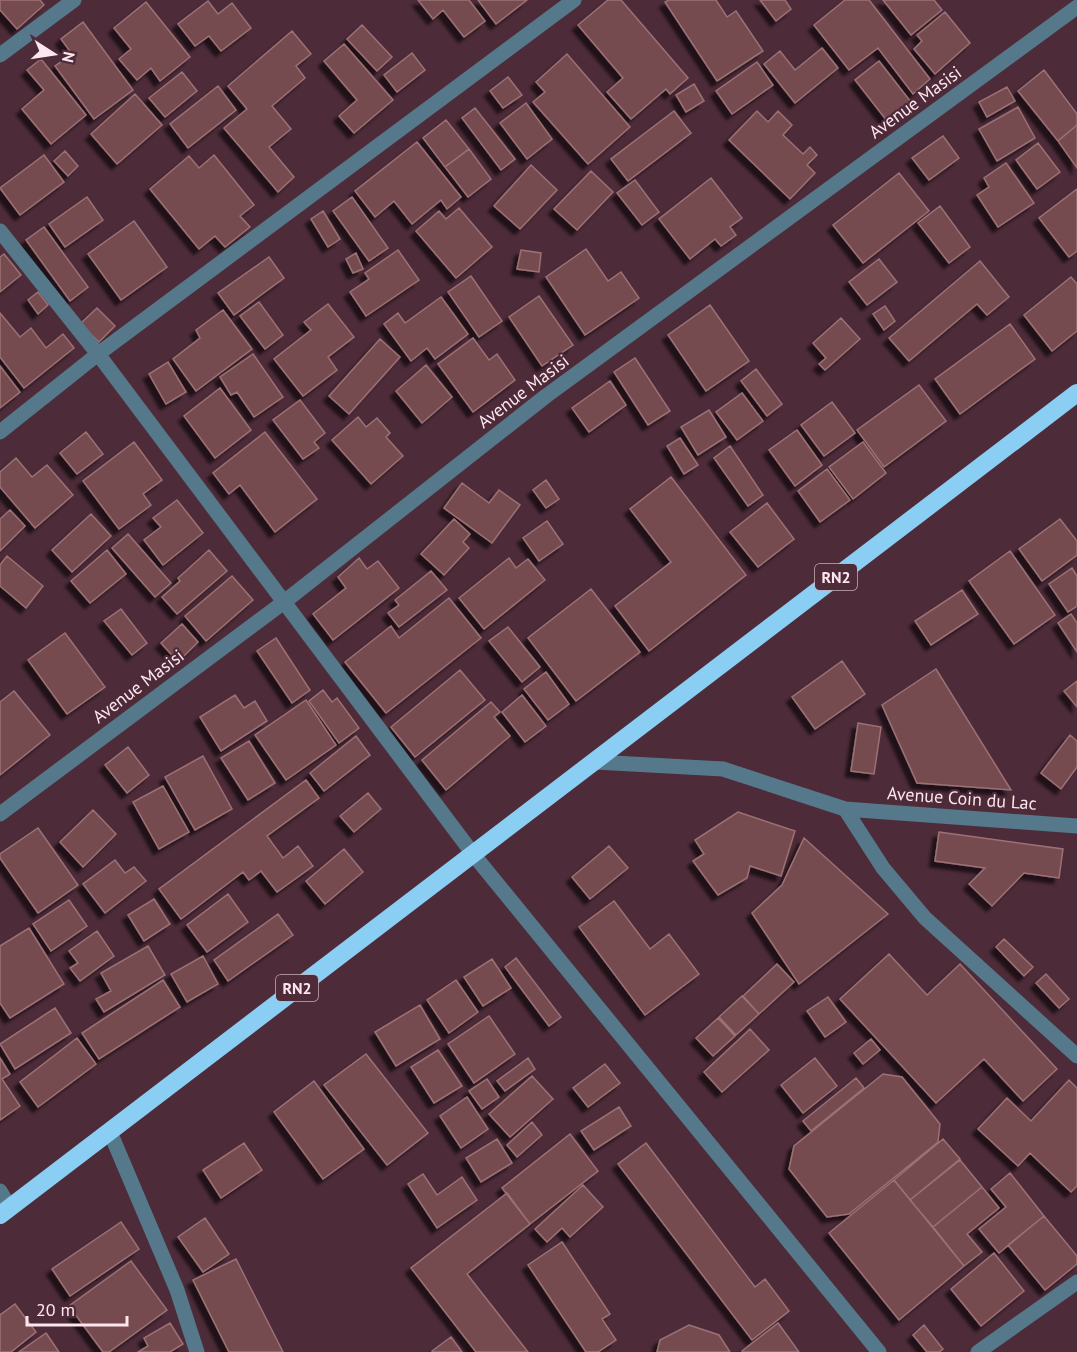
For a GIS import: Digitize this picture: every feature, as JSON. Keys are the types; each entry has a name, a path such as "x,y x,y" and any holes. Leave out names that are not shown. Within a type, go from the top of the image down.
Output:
{"highway":[{"name":"RN2","path":"5,1211 1077,393"}],"street":[{"path":"0,55 74,0"},
{"path":"0,432 98,354 574,0"},
{"name":"Avenue Masisi","path":"0,814 284,602 546,396 1077,7"},
{"path":"0,231 98,354 473,854 879,1352"},
{"name":"Avenue Coin du Lac","path":"595,762 723,770 845,809 1077,826"},
{"path":"845,809 883,868 926,918 1077,1056"},
{"path":"110,1132 177,1290 197,1352"},
{"path":"0,1191 5,1211"},
{"path":"978,1352 1077,1282"}],"building":[{"path":"0,0 40,0 44,5 17,29 0,10"},
{"path":"418,0 469,0 485,21 464,37 443,10 433,19"},
{"path":"478,0 527,0 496,24"},
{"path":"608,0 621,0 688,78 670,94 666,89 631,119 607,92 623,78 578,25"},
{"path":"669,0 716,0 727,17 736,11 763,51 717,81 665,2"},
{"path":"760,0 785,0 791,9 776,21"},
{"path":"845,0 869,0 930,79 913,94 878,48 849,70 814,25"},
{"path":"883,0 934,0 942,10 911,35"},
{"path":"208,1 218,14 232,3 251,28 221,51 209,36 195,46 178,24"},
{"path":"146,2 190,57 160,81 151,68 137,80 119,59 131,49 114,28"},
{"path":"945,12 970,43 935,74 914,49 922,41 917,35"},
{"path":"83,22 133,90 94,119 55,66 72,54 61,39"},
{"path":"362,25 392,57 377,71 347,39"},
{"path":"292,31 311,54 296,66 305,78 272,106 291,129 269,147 294,177 278,192 224,128 247,109 228,86"},
{"path":"344,44 393,100 354,133 339,116 357,100 324,61"},
{"path":"822,48 838,68 795,103 764,64 780,51 795,70"},
{"path":"412,53 425,70 397,92 384,75"},
{"path":"567,54 630,127 588,164 533,102 545,92 536,82"},
{"path":"41,59 86,115 51,144 22,109 44,90 27,70"},
{"path":"879,61 911,102 887,121 855,80"},
{"path":"757,62 773,85 732,114 716,91"},
{"path":"1044,70 1077,114 1077,125 1058,141 1018,91"},
{"path":"182,72 197,91 165,117 149,98"},
{"path":"508,77 522,95 503,108 490,91"},
{"path":"694,84 704,101 686,112 676,95"},
{"path":"218,86 236,110 188,148 170,124"},
{"path":"1007,87 1015,101 987,117 979,102"},
{"path":"135,94 162,125 117,164 91,134"},
{"path":"526,103 552,139 527,159 500,123"},
{"path":"1018,107 1035,138 997,161 979,129"},
{"path":"475,108 515,159 501,170 462,118"},
{"path":"674,111 691,133 628,181 611,159"},
{"path":"757,111 768,122 778,111 792,125 783,135 803,154 810,147 817,155 807,165 815,173 790,199 729,140"},
{"path":"446,120 469,149 445,167 423,138"},
{"path":"1077,125 1077,168 1058,141"},
{"path":"943,136 959,158 929,180 912,158"},
{"path":"417,142 461,197 447,209 441,200 412,224 394,201 375,217 355,191"},
{"path":"1038,143 1060,172 1037,189 1016,160"},
{"path":"469,149 491,179 468,197 445,167"},
{"path":"65,151 78,166 68,176 54,161"},
{"path":"44,155 64,182 20,215 0,188"},
{"path":"214,155 254,205 240,216 250,227 225,247 215,236 199,249 150,189 189,156 199,168"},
{"path":"1006,163 1034,203 998,227 977,195 989,187 984,178"},
{"path":"531,165 557,190 520,229 494,206"},
{"path":"591,171 613,192 577,230 554,209"},
{"path":"899,173 929,211 863,263 833,225"},
{"path":"711,178 742,218 730,227 736,235 721,246 715,239 690,259 659,219"},
{"path":"635,180 659,212 642,225 617,193"},
{"path":"1077,189 1077,251 1069,257 1039,218"},
{"path":"87,197 103,220 65,247 49,224"},
{"path":"352,197 388,248 369,261 333,211"},
{"path":"940,206 970,247 949,263 918,223"},
{"path":"459,208 492,247 456,278 416,231 439,211 446,219"},
{"path":"323,211 340,239 328,247 311,219"},
{"path":"134,221 167,267 121,300 88,254"},
{"path":"44,227 88,287 70,301 26,240"},
{"path":"586,249 608,281 621,272 639,298 585,335 546,277"},
{"path":"398,250 419,280 366,316 350,292 369,279 365,273"},
{"path":"521,250 541,253 539,272 517,269"},
{"path":"356,253 363,269 353,273 346,259"},
{"path":"4,254 21,275 0,292 0,257"},
{"path":"269,257 284,278 234,315 218,293"},
{"path":"879,259 897,282 867,305 849,282"},
{"path":"980,261 1009,297 987,315 977,304 909,361 889,338"},
{"path":"471,276 502,321 479,337 448,292"},
{"path":"1071,277 1077,284 1077,331 1052,351 1024,315"},
{"path":"38,292 48,305 38,314 28,300"},
{"path":"539,296 573,345 542,366 509,317"},
{"path":"441,297 468,334 435,359 427,348 411,361 384,324 398,313 405,323"},
{"path":"259,302 283,335 265,349 240,316"},
{"path":"328,304 354,337 328,357 337,370 303,396 274,359 311,330 304,322"},
{"path":"710,305 749,361 706,391 668,335"},
{"path":"885,306 895,321 884,330 873,314"},
{"path":"97,308 115,326 99,342 80,324"},
{"path":"223,310 252,349 196,391 173,359 200,338 196,330"},
{"path":"0,313 20,337 31,328 46,348 63,334 74,348 24,388 0,357"},
{"path":"841,318 860,339 825,370 819,364 826,358 813,343"},
{"path":"1010,324 1035,359 960,414 935,379"},
{"path":"473,338 489,360 497,354 515,380 473,412 438,364"},
{"path":"380,339 400,357 349,414 329,396"},
{"path":"253,354 283,397 254,417 237,392 231,395 220,377"},
{"path":"635,358 670,411 648,425 614,372"},
{"path":"168,362 186,392 166,404 149,374"},
{"path":"426,365 452,397 422,423 396,391"},
{"path":"0,366 20,392 0,408"},
{"path":"756,369 782,404 767,416 741,381"},
{"path":"610,381 626,405 589,432 572,408"},
{"path":"919,385 946,421 884,467 857,430"},
{"path":"220,388 251,430 215,458 184,416"},
{"path":"742,393 763,421 737,440 716,412"},
{"path":"300,400 325,433 314,442 319,448 303,459 273,420"},
{"path":"832,402 855,433 824,456 801,425"},
{"path":"709,410 726,437 698,455 681,427"},
{"path":"358,417 366,427 377,418 390,433 386,437 403,456 371,484 332,440"},
{"path":"797,430 822,465 795,486 769,450"},
{"path":"86,432 103,454 77,474 60,453"},
{"path":"265,432 317,499 275,532 240,485 229,494 213,473"},
{"path":"680,438 698,465 684,474 667,446"},
{"path":"134,442 162,480 143,494 151,505 119,529 83,481"},
{"path":"863,442 886,473 853,499 829,467"},
{"path":"730,446 763,495 748,506 714,458"},
{"path":"16,458 32,477 47,465 73,495 35,528 0,487 0,472"},
{"path":"827,469 850,500 820,522 798,491"},
{"path":"671,477 746,575 649,651 615,606 671,562 630,509"},
{"path":"546,480 559,499 546,508 533,490"},
{"path":"462,483 489,503 499,490 520,505 492,543 444,508"},
{"path":"177,500 203,533 163,565 144,540 161,527 153,518"},
{"path":"767,503 794,539 758,567 730,532"},
{"path":"10,510 25,526 0,551 0,519"},
{"path":"91,514 111,536 72,572 52,550"},
{"path":"454,519 470,534 463,542 469,548 444,575 421,554"},
{"path":"1060,519 1077,541 1077,555 1042,581 1019,549"},
{"path":"547,521 563,544 539,561 523,538"},
{"path":"128,534 171,583 155,597 112,548"},
{"path":"107,550 126,574 90,603 71,581"},
{"path":"209,550 227,571 177,614 162,597 180,581 178,578"},
{"path":"1010,551 1055,615 1014,644 969,581"},
{"path":"7,556 43,586 26,608 0,586 0,565"},
{"path":"359,558 367,569 378,561 399,588 333,640 313,614 346,588 338,577"},
{"path":"509,558 516,568 528,559 545,580 484,629 459,598"},
{"path":"1072,568 1077,576 1077,606 1068,612 1049,584"},
{"path":"431,571 447,590 399,627 388,613 399,605 395,600"},
{"path":"232,576 253,600 206,641 185,616"},
{"path":"591,589 640,652 576,701 528,638"},
{"path":"962,590 978,614 931,645 915,621"},
{"path":"449,598 481,638 386,713 345,662 391,626 399,638"},
{"path":"121,609 147,643 132,655 104,621"},
{"path":"1071,614 1077,623 1077,652 1058,623"},
{"path":"182,624 198,642 178,662 161,643"},
{"path":"508,627 540,667 522,682 489,641"},
{"path":"65,633 105,687 67,714 28,660"},
{"path":"276,638 310,690 292,703 257,651"},
{"path":"842,661 865,694 815,729 792,697"},
{"path":"936,669 1011,790 917,783 882,705"},
{"path":"460,670 485,700 415,757 391,727"},
{"path":"546,672 569,704 548,720 524,689"},
{"path":"1077,681 1077,707 1064,691"},
{"path":"323,690 332,702 337,698 359,728 339,743 309,701"},
{"path":"14,691 50,735 0,775 0,702"},
{"path":"235,695 244,708 255,701 267,721 221,751 200,717"},
{"path":"522,695 546,726 525,742 502,712"},
{"path":"306,700 336,745 286,780 255,735"},
{"path":"491,702 500,712 494,717 510,736 446,790 422,760"},
{"path":"858,723 881,727 874,774 851,771"},
{"path":"1070,735 1077,741 1077,767 1061,789 1041,773"},
{"path":"356,736 370,755 324,791 310,773"},
{"path":"249,741 275,783 248,800 221,758"},
{"path":"128,747 149,775 127,793 105,765"},
{"path":"203,756 232,809 195,830 165,777"},
{"path":"306,780 319,798 267,836 283,858 298,846 313,866 277,892 261,871 249,880 243,872 181,919 159,889"},
{"path":"163,786 189,832 159,849 133,802"},
{"path":"368,793 381,809 354,832 340,816"},
{"path":"93,810 116,834 83,867 60,842"},
{"path":"738,812 795,831 781,876 750,866 747,878 718,895 693,861 704,854 695,840"},
{"path":"38,828 78,885 38,913 0,858 0,854"},
{"path":"939,832 1063,849 1059,878 1024,873 992,906 969,884 985,868 935,861"},
{"path":"804,838 888,914 799,984 752,913 782,885"},
{"path":"609,846 628,868 590,899 572,877"},
{"path":"344,849 363,872 325,904 306,881"},
{"path":"115,860 125,873 134,867 146,881 105,913 83,884"},
{"path":"228,894 248,922 207,952 187,925"},
{"path":"154,899 170,924 144,941 128,915"},
{"path":"69,900 87,926 51,951 33,924"},
{"path":"614,901 650,949 669,934 699,974 645,1015 579,927"},
{"path":"278,914 293,935 228,981 214,960"},
{"path":"29,928 64,984 10,1018 0,1003 0,946"},
{"path":"97,931 114,956 80,981 70,968 78,963 69,951"},
{"path":"1004,939 1033,967 1024,976 996,947"},
{"path":"148,946 165,975 104,1012 96,999 111,991 101,973"},
{"path":"889,954 927,995 960,964 1057,1069 1023,1101 984,1059 936,1103 840,999"},
{"path":"203,956 218,984 187,1002 171,974"},
{"path":"516,958 561,1017 549,1026 505,967"},
{"path":"492,959 511,988 483,1006 464,977"},
{"path":"777,964 794,982 759,1014 743,996"},
{"path":"1046,974 1069,999 1059,1008 1036,983"},
{"path":"163,980 180,1007 99,1059 82,1033"},
{"path":"456,980 478,1012 449,1033 427,1000"},
{"path":"742,996 759,1014 736,1035 719,1017"},
{"path":"828,997 846,1022 825,1037 807,1011"},
{"path":"420,1005 440,1039 396,1066 375,1032"},
{"path":"55,1008 71,1033 15,1069 0,1044"},
{"path":"489,1016 515,1054 474,1083 448,1044"},
{"path":"718,1018 735,1036 713,1056 696,1038"},
{"path":"750,1029 769,1050 722,1092 704,1072"},
{"path":"77,1038 96,1064 38,1107 20,1082"},
{"path":"871,1039 880,1050 863,1064 854,1053"},
{"path":"438,1050 462,1086 434,1103 411,1067"},
{"path":"366,1054 428,1133 387,1165 324,1085"},
{"path":"0,1058 10,1074 2,1079 20,1106 0,1120"},
{"path":"528,1058 535,1069 505,1091 497,1081"},
{"path":"815,1058 837,1086 803,1113 781,1085"},
{"path":"605,1064 620,1083 588,1107 573,1088"},
{"path":"883,1074 902,1077 940,1124 938,1142 849,1214 827,1217 789,1169 794,1146"},
{"path":"532,1076 553,1099 510,1137 489,1114"},
{"path":"856,1078 864,1088 811,1131 803,1121"},
{"path":"487,1079 499,1097 482,1109 469,1091"},
{"path":"1069,1080 1077,1088 1077,1186 1071,1192 1030,1153 1018,1166 978,1129 1007,1098 1031,1121"},
{"path":"314,1081 364,1149 323,1179 274,1112"},
{"path":"467,1097 488,1129 461,1148 440,1116"},
{"path":"619,1107 631,1126 594,1150 581,1131"},
{"path":"532,1122 542,1135 517,1157 507,1145"},
{"path":"570,1134 598,1171 530,1224 502,1188"},
{"path":"497,1139 512,1163 481,1182 466,1158"},
{"path":"943,1139 960,1159 910,1200 894,1180"},
{"path":"244,1143 262,1170 221,1198 203,1170"},
{"path":"646,1143 755,1287 765,1279 789,1311 752,1340 618,1164"},
{"path":"960,1160 982,1187 933,1227 910,1200"},
{"path":"1010,1173 1044,1216 999,1253 979,1229 1006,1207 991,1189"},
{"path":"423,1174 437,1195 462,1177 477,1200 437,1228 408,1184"},
{"path":"894,1180 964,1266 899,1320 829,1233"},
{"path":"583,1185 603,1207 570,1237 562,1228 547,1242 535,1229"},
{"path":"982,1187 999,1208 967,1234 982,1252 964,1266 933,1227"},
{"path":"507,1193 530,1224 467,1274 528,1352 476,1352 411,1268"},
{"path":"1044,1216 1077,1256 1077,1264 1045,1290 1008,1245"},
{"path":"205,1218 229,1254 203,1272 178,1237"},
{"path":"121,1222 139,1249 70,1296 52,1269"},
{"path":"562,1242 610,1314 602,1319 616,1340 598,1352 586,1352 528,1265"},
{"path":"994,1253 1024,1291 981,1326 951,1289"},
{"path":"236,1259 283,1352 229,1352 193,1280"},
{"path":"131,1261 167,1310 109,1352 103,1352 69,1306"},
{"path":"15,1304 36,1332 11,1352 0,1352 0,1315"},
{"path":"170,1323 183,1344 170,1352 138,1352 148,1346 144,1338"},
{"path":"778,1323 799,1352 742,1351"},
{"path":"689,1325 719,1335 730,1352 657,1352 660,1340"},
{"path":"924,1325 943,1349 939,1352 927,1352 913,1335"},
{"path":"46,1333 59,1352 19,1352"},
{"path":"451,1337 462,1352 432,1351"}]}
